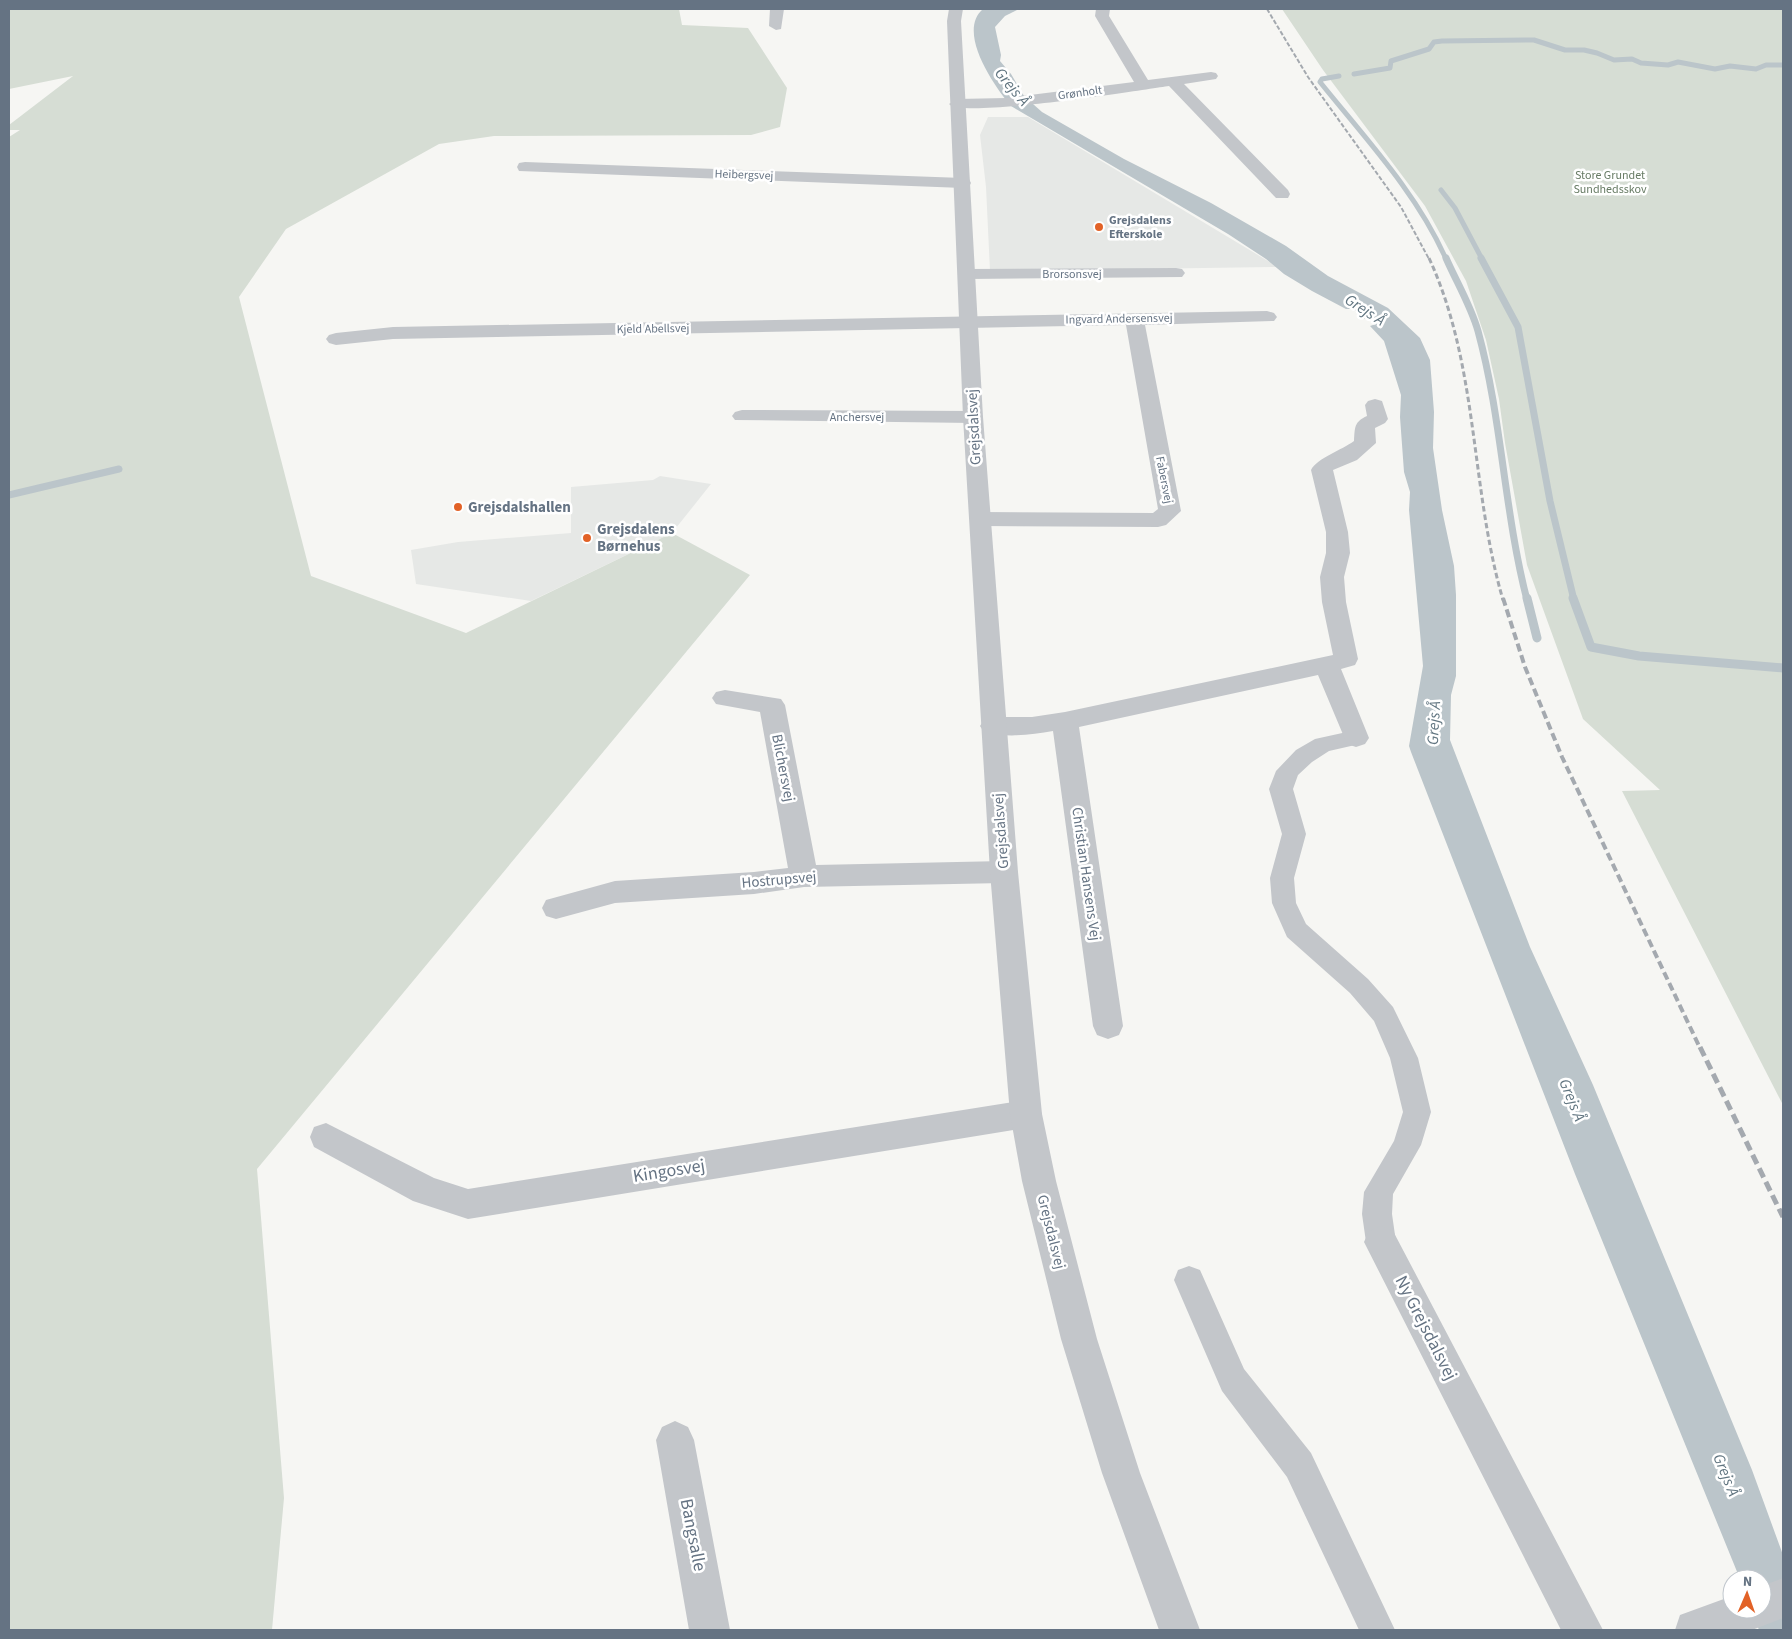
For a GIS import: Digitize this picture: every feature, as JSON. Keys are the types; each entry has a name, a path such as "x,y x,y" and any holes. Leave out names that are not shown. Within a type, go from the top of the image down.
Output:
{"street":[{"path":"776,26 777,9"},
{"name":"Grejsdalsvej","path":"956,9 954,21 957,104 968,274 973,417 1004,872 1026,1114 1038,1181 1079,1339 1121,1473 1180,1630"},
{"path":"1103,9 1102,16 1143,84"},
{"name":"Grønholt","path":"957,104 1006,103 1211,76"},
{"path":"1173,81 1282,194"},
{"name":"Heibergsvej","path":"525,167 963,183"},
{"name":"Brorsonsvej","path":"968,274 1176,274"},
{"name":"Ingvard Andersensvej","path":"970,321 1267,318"},
{"name":"Fabersvej","path":"981,518 1158,520 1170,511 1134,319"},
{"name":"Kjeld Abellsvej","path":"336,339 393,333 970,321"},
{"path":"994,726 1032,726 1065,721 1327,665 1346,659 1334,602 1332,577 1338,553 1337,532 1322,470 1324,466 1349,455 1365,443 1365,424 1378,419 1375,405"},
{"name":"Anchersvej","path":"742,416 973,417"},
{"path":"1327,665 1356,738"},
{"name":"Blichersvej","path":"725,698 772,705 804,876"},
{"name":"Christian Hansens Vej","path":"1065,721 1108,1026"},
{"name":"Ny Grejsdalsvej","path":"1356,738 1323,745 1304,756 1288,771 1281,789 1294,834 1282,878 1284,903 1296,930 1359,986 1384,1014 1404,1058 1417,1112 1406,1145 1379,1192 1377,1214 1382,1242 1582,1630"},
{"name":"Hostrupsvej","path":"556,908 615,892 754,883 804,876 1004,872"},
{"name":"Kingosvej","path":"326,1137 425,1190 468,1204 1026,1114"},
{"path":"1189,1280 1233,1380 1299,1466 1377,1630"},
{"name":"Bangsalle","path":"675,1440 710,1630"},
{"path":"1695,1630 1732,1619"}],"shaded area":[{"name":"Grejsdalens Efterskole","path":"988,117 1028,117 1278,267 990,271 986,187 980,135"},
{"name":"Grejsdalens Børnehus","path":"660,476 711,484 672,533 531,601 416,584 411,550 458,542 571,533 571,487 653,480"}],"green space":[{"path":"9,9 679,9 682,25 748,28 787,88 780,127 751,135 494,136 439,144 286,229 239,297 311,576 466,633 672,533 750,575 257,1169 284,1498 272,1630 9,1630 9,137 20,130 9,130 9,125 73,76 9,89"},
{"name":"Store Grundet Sundhedsskov","path":"1282,9 1783,9 1783,1105 1622,791 1660,790 1583,719 1527,565 1499,399 1486,340 1466,281 1425,206 1323,70"}],"water":[{"name":"Grejs Å","path":"983,9 1019,9 1005,16 995,27 1001,55 1000,61 1011,74 1024,96 1042,112 1124,159 1211,203 1286,246 1328,276 1388,308 1420,338 1430,360 1434,412 1433,448 1442,510 1454,566 1456,676 1451,695 1450,740 1530,947 1593,1085 1752,1470 1783,1555 1783,1630 1759,1630 1755,1619 1772,1619 1772,1569 1736,1569 1575,1174 1409,746 1423,666 1409,510 1410,492 1404,472 1400,417 1401,395 1384,341 1370,326 1376,324 1371,319 1363,319 1354,309 1346,309 1312,291 1284,274 1266,259 1228,234 1011,106 996,86 981,59 974,31 976,19"}],"waterway":[{"path":"1354,74 1390,68 1391,61 1429,49 1434,42 1442,41 1534,40 1565,50 1584,50 1597,53 1614,60 1632,59 1641,63 1668,65 1678,62 1715,69 1730,66 1756,69 1766,65 1783,65"},
{"path":"1339,76 1322,79 1320,82 1372,145 1405,189 1420,211 1446,259"},
{"path":"1441,190 1455,208 1482,259"},
{"path":"1446,258 1475,322 1486,364 1493,398 1513,533 1527,600"},
{"path":"1481,258 1518,327 1550,501 1574,600"},
{"path":"9,495 119,469"},
{"path":"1527,598 1537,638"},
{"path":"1573,598 1591,647 1639,656 1783,668"}],"railway":[{"path":"1267,9 1308,77 1401,207 1429,259"},
{"path":"1429,258 1445,299 1457,341 1466,384 1492,557 1503,600"},
{"path":"1503,598 1525,667 1562,757 1700,1048"},
{"path":"1700,1047 1783,1217"}],"place":[{"name":"Grejsdalens Efterskole","path":"1099,227"},
{"name":"Grejsdalshallen","path":"458,507"},
{"name":"Grejsdalens Børnehus","path":"587,538"}]}
